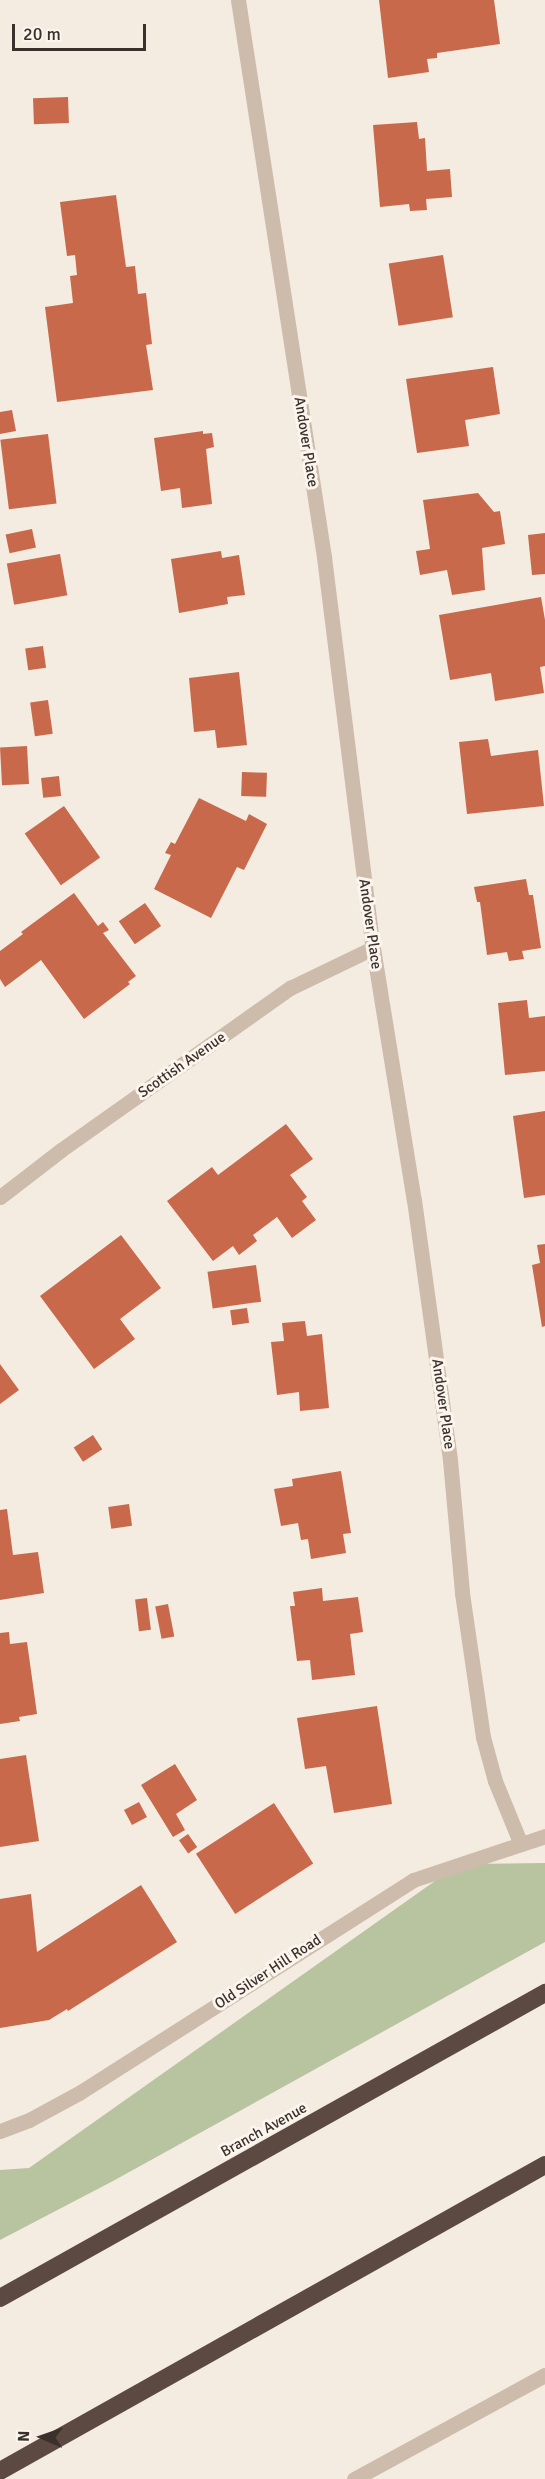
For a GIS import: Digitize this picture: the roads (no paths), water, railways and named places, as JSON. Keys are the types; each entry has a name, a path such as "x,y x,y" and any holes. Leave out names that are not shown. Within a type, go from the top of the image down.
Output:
{"highway":[{"name":"Branch Avenue","path":"0,2298 545,1993"},
{"path":"0,2471 545,2166"}],"street":[{"name":"Andover Place","path":"238,0 324,557 373,948 429,1306 450,1460 462,1593 483,1737 495,1781 520,1842"},
{"name":"Scottish Avenue","path":"0,1197 61,1150 291,988 373,948"},
{"name":"Old Silver Hill Road","path":"0,2131 29,2120 79,2093 413,1880 520,1842 545,1836"},
{"path":"354,2479 545,2375"}]}
